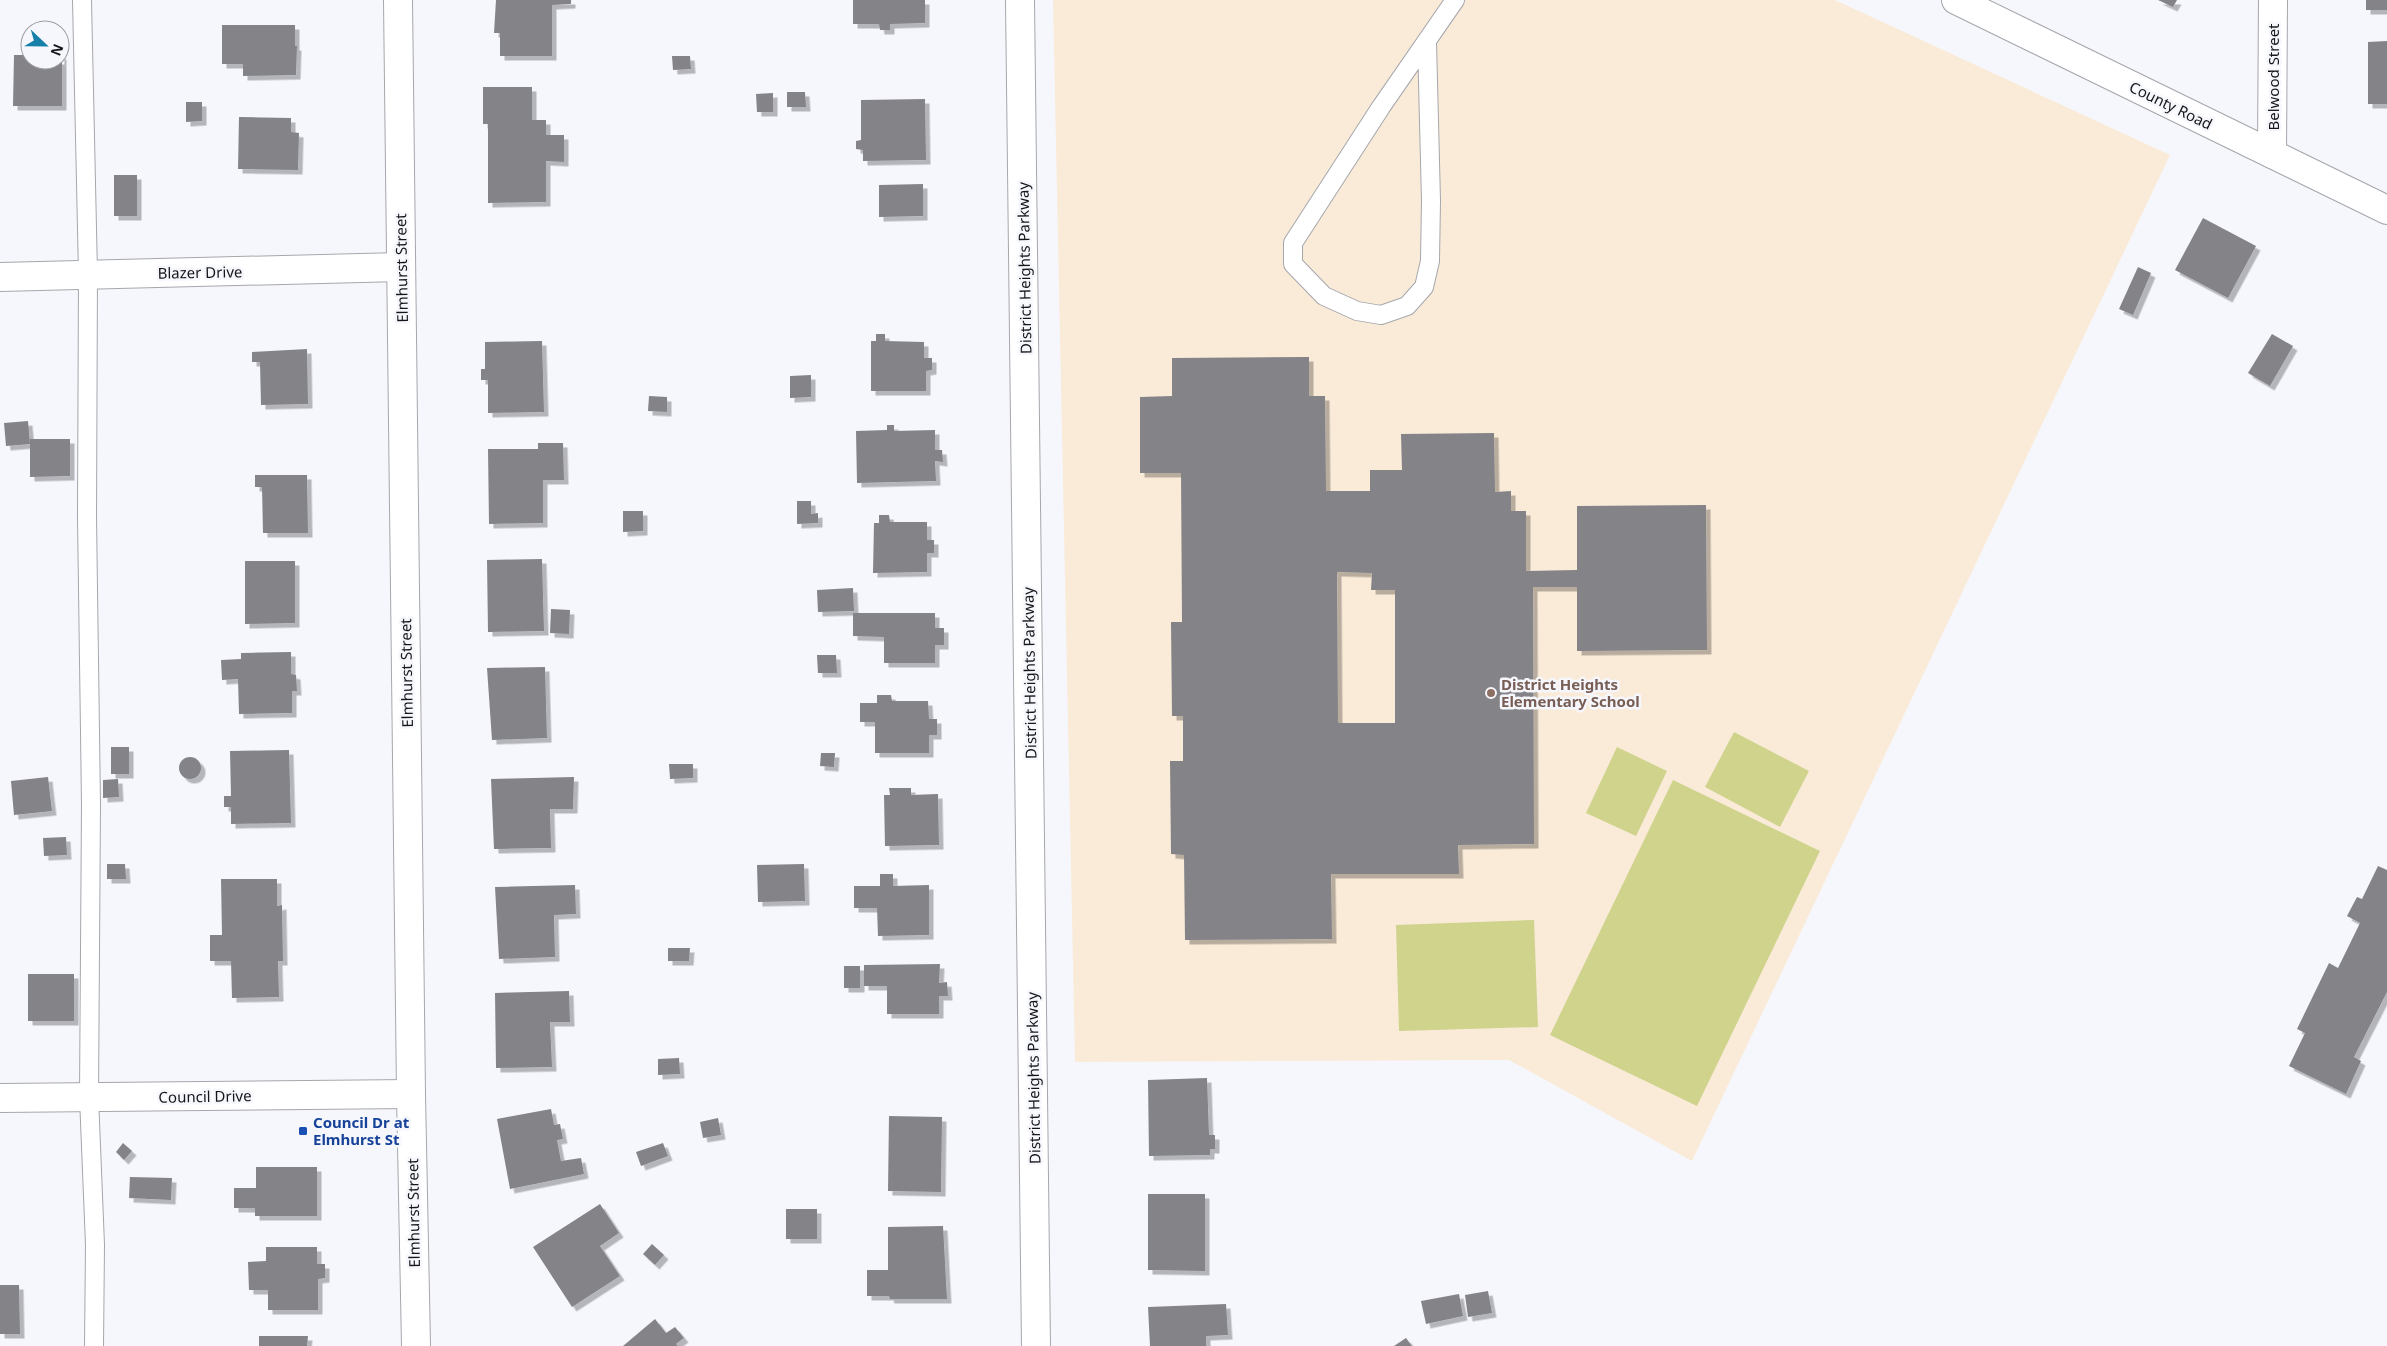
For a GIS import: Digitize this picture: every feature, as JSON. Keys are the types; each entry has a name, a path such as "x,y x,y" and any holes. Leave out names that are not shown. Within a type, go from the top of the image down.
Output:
{"street":[{"name":"Elmhurst Street","path":"398,0 411,1094 421,1340"},
{"name":"District Heights Parkway","path":"1020,0 1036,1346"},
{"name":"County Road","path":"1956,0 2387,210"},
{"name":"Belwood Street","path":"2272,154 2273,0"},
{"name":"Blazer Drive","path":"0,276 401,267"},
{"name":"Council Drive","path":"0,1098 411,1094"}],"lane":[{"path":"82,0 88,274 87,517 91,804 89,1097 95,1244 94,1346"},
{"path":"1428,42 1431,201 1430,261 1424,287 1407,306 1382,315 1357,311 1324,296 1293,264 1293,244 1381,107 1428,42 1455,0"}],"shaded area":[{"name":"District Heights Elementary School","path":"1053,0 1835,0 2170,155 1692,1161 1509,1060 1075,1062"}],"green space":[{"path":"1734,732 1809,771 1780,827 1705,787"},
{"path":"1617,747 1667,771 1636,836 1586,813"},
{"path":"1673,780 1820,851 1697,1106 1550,1035"},
{"path":"1534,920 1538,1027 1399,1031 1396,925"}],"building":[{"path":"496,0 571,0 571,4 552,5 552,56 500,56 500,33 494,33"},
{"path":"853,0 925,0 925,23 890,24 890,30 880,30 879,24 853,24"},
{"path":"2158,0 2177,0 2173,7"},
{"path":"2366,0 2387,0 2387,10 2366,10"},
{"path":"222,25 295,25 295,46 297,46 296,75 243,76 243,64 222,64"},
{"path":"2387,41 2387,104 2368,104 2368,42"},
{"path":"14,55 20,55 20,70 62,70 62,106 13,106"},
{"path":"672,56 690,56 691,69 673,70"},
{"path":"483,87 532,87 532,120 546,120 546,135 564,135 564,162 546,161 546,202 488,203 488,124 483,124"},
{"path":"787,92 805,92 806,107 787,107"},
{"path":"773,93 773,112 757,112 756,94"},
{"path":"925,99 926,160 863,161 863,150 856,149 856,141 861,140 861,100"},
{"path":"186,102 202,102 202,121 186,122"},
{"path":"239,117 291,118 291,132 299,133 298,170 238,169"},
{"path":"114,175 137,175 137,216 114,216"},
{"path":"923,184 923,216 879,217 879,185"},
{"path":"2203,218 2256,246 2228,298 2175,270"},
{"path":"2138,267 2151,273 2133,315 2119,309"},
{"path":"876,334 885,334 885,341 924,342 924,358 932,358 932,370 926,371 926,391 871,391 871,341 876,341"},
{"path":"2272,334 2293,346 2270,386 2248,373"},
{"path":"542,341 544,412 488,413 488,380 481,380 481,369 485,369 485,342"},
{"path":"307,349 308,404 261,405 260,362 252,362 252,352"},
{"path":"1309,357 1309,396 1325,396 1326,491 1370,491 1370,470 1402,470 1401,434 1494,433 1495,492 1511,491 1511,511 1526,511 1526,571 1577,570 1577,506 1706,505 1707,650 1577,651 1577,587 1533,587 1534,844 1458,845 1459,874 1331,874 1332,939 1185,940 1184,855 1171,854 1170,761 1183,761 1183,716 1172,716 1171,622 1182,622 1181,473 1140,473 1140,397 1172,396 1172,358","holes":["1337,572 1372,573 1371,590 1395,590 1395,723 1338,723"]},
{"path":"811,375 811,397 790,398 790,376"},
{"path":"649,396 667,397 667,412 648,411"},
{"path":"28,421 30,444 6,446 4,423"},
{"path":"887,425 894,425 894,431 935,430 935,450 942,450 943,462 935,461 936,481 857,483 856,431 887,430"},
{"path":"30,439 70,439 70,476 30,477"},
{"path":"538,443 563,443 564,480 543,480 543,523 489,524 488,449 538,449"},
{"path":"255,475 307,475 308,533 263,533 262,487 255,487"},
{"path":"797,501 811,501 811,514 818,513 818,523 797,524"},
{"path":"623,511 643,511 643,531 623,532"},
{"path":"879,515 889,515 890,522 927,522 927,540 934,540 934,553 927,553 927,572 873,573 874,523 879,523"},
{"path":"542,559 544,631 488,632 487,560"},
{"path":"245,561 295,561 295,623 245,624"},
{"path":"853,588 854,611 818,612 817,590"},
{"path":"551,609 570,610 569,634 550,633"},
{"path":"853,613 935,613 935,628 944,628 944,645 935,645 935,663 884,663 884,637 853,636"},
{"path":"291,652 291,674 296,675 297,691 292,691 292,713 239,714 238,679 222,680 221,660 241,659 241,653"},
{"path":"817,655 836,655 837,673 818,673"},
{"path":"545,667 547,738 492,740 487,668"},
{"path":"877,695 891,695 892,701 928,701 929,719 937,719 937,735 929,735 929,753 875,753 875,722 860,722 860,703 877,703"},
{"path":"111,747 129,747 129,774 111,774"},
{"path":"289,750 291,823 231,824 231,807 224,807 224,796 231,796 230,751"},
{"path":"821,753 835,753 834,767 820,766"},
{"path":"190,757 198,760 201,768 198,776 190,779 182,776 179,768 182,760"},
{"path":"669,764 693,764 693,778 670,779"},
{"path":"48,777 52,811 14,815 11,781"},
{"path":"574,777 573,809 550,809 551,848 494,849 491,779"},
{"path":"118,779 119,797 103,798 103,780"},
{"path":"889,788 911,788 911,795 938,794 939,845 885,846 884,795 890,795"},
{"path":"66,837 67,855 44,856 43,838"},
{"path":"107,864 125,864 126,879 107,879"},
{"path":"804,864 805,901 758,902 757,865"},
{"path":"2378,866 2387,870 2387,992 2354,1057 2361,1061 2346,1094 2289,1066 2305,1033 2297,1029 2329,963 2338,968 2360,923 2347,916 2357,897 2362,899"},
{"path":"880,874 893,874 893,886 929,885 929,935 878,936 877,908 854,908 854,886 880,886"},
{"path":"221,879 277,879 277,906 282,905 283,961 278,961 279,997 232,998 231,961 210,961 210,935 222,935"},
{"path":"575,885 576,914 554,915 555,957 499,959 495,887"},
{"path":"668,948 690,948 689,961 668,961"},
{"path":"940,964 939,983 947,982 948,996 939,996 939,1014 887,1014 887,986 864,986 864,965"},
{"path":"844,966 860,966 860,988 844,988"},
{"path":"28,974 74,974 74,1021 28,1021"},
{"path":"569,991 570,1022 550,1022 552,1067 496,1068 495,993"},
{"path":"679,1058 680,1074 658,1075 658,1059"},
{"path":"1207,1078 1209,1135 1215,1135 1215,1149 1210,1149 1210,1155 1149,1156 1148,1080"},
{"path":"551,1109 554,1125 560,1124 563,1139 557,1140 561,1161 581,1158 584,1174 510,1189 497,1119"},
{"path":"889,1116 942,1117 941,1192 888,1191"},
{"path":"718,1118 721,1135 703,1138 700,1122"},
{"path":"123,1143 132,1151 124,1160 116,1152"},
{"path":"663,1143 668,1156 641,1166 636,1152"},
{"path":"256,1167 317,1167 317,1216 255,1216 255,1208 234,1208 234,1188 256,1188"},
{"path":"130,1177 172,1178 171,1200 129,1198"},
{"path":"1148,1194 1205,1194 1205,1271 1148,1270"},
{"path":"600,1204 619,1233 600,1246 620,1276 572,1307 533,1247"},
{"path":"786,1209 817,1209 817,1239 786,1239"},
{"path":"943,1226 947,1299 890,1299 889,1296 867,1296 867,1270 888,1270 888,1227"},
{"path":"652,1244 664,1255 655,1265 643,1254"},
{"path":"266,1247 317,1247 317,1264 325,1264 325,1278 318,1279 318,1310 268,1310 268,1290 249,1290 248,1262 266,1261"},
{"path":"0,1285 19,1285 20,1334 0,1334"},
{"path":"1488,1291 1492,1313 1468,1317 1465,1295"},
{"path":"1459,1294 1463,1316 1426,1324 1421,1301"},
{"path":"1226,1304 1228,1335 1206,1336 1206,1346 1150,1346 1148,1307"},
{"path":"655,1319 666,1333 675,1327 684,1338 676,1344 678,1346 623,1346"},
{"path":"259,1336 308,1336 307,1346 259,1346"},
{"path":"1406,1338 1412,1346 1394,1346"}],"place":[{"name":"District Heights Elementary School","path":"1491,693"},
{"name":"Council Dr at Elmhurst St","path":"303,1131"}]}
